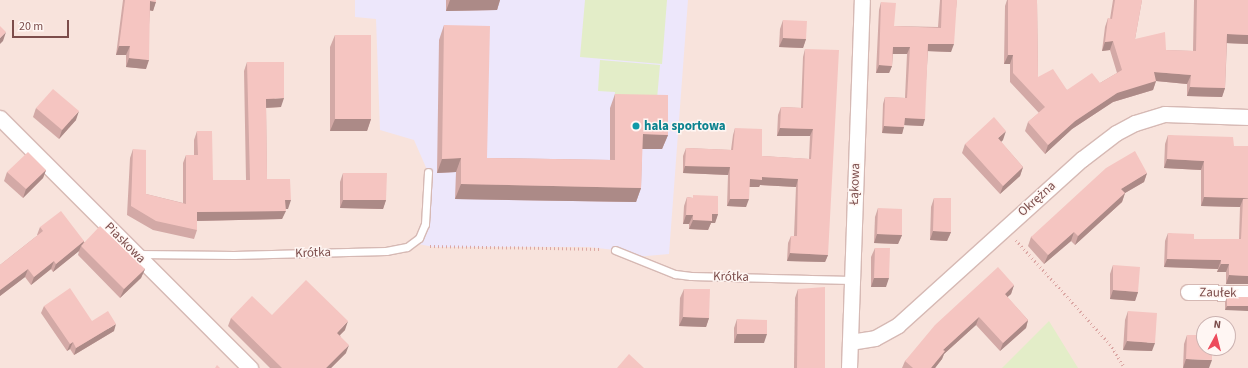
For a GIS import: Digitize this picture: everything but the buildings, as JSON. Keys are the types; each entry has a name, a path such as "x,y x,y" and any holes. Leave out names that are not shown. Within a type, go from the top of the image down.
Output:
{"street":[{"name":"Łąkowa","path":"849,368 862,0"},
{"name":"Okrężna","path":"850,342 875,338 898,325 1082,159 1116,133 1135,123 1166,114 1248,117"},
{"name":"Piaskowa","path":"0,118 250,368"},
{"name":"Zaułek","path":"1188,292 1248,293"}],"lane":[{"path":"414,243 419,238 425,224 428,172"},
{"name":"Krótka","path":"136,254 234,255 386,251 406,248 414,243"},
{"name":"Krótka","path":"615,250 675,274 691,276 851,280"}],"path":[{"path":"1005,228 1110,344 1124,368"},
{"path":"414,243 434,247 588,247 615,250"}],"shaded area":[{"path":"0,0 1248,0 1248,368 0,368"},
{"path":"355,0 688,0 669,254 635,257 615,250 588,247 434,247 413,243 425,224 428,172 414,140 380,130 376,19 355,17"}],"green space":[{"path":"585,0 667,0 662,64 580,57"},
{"path":"600,60 660,65 657,99 614,102 615,92 598,91"},
{"path":"1049,321 1078,368 1002,368"}],"place":[{"name":"hala sportowa","path":"636,126"}]}
